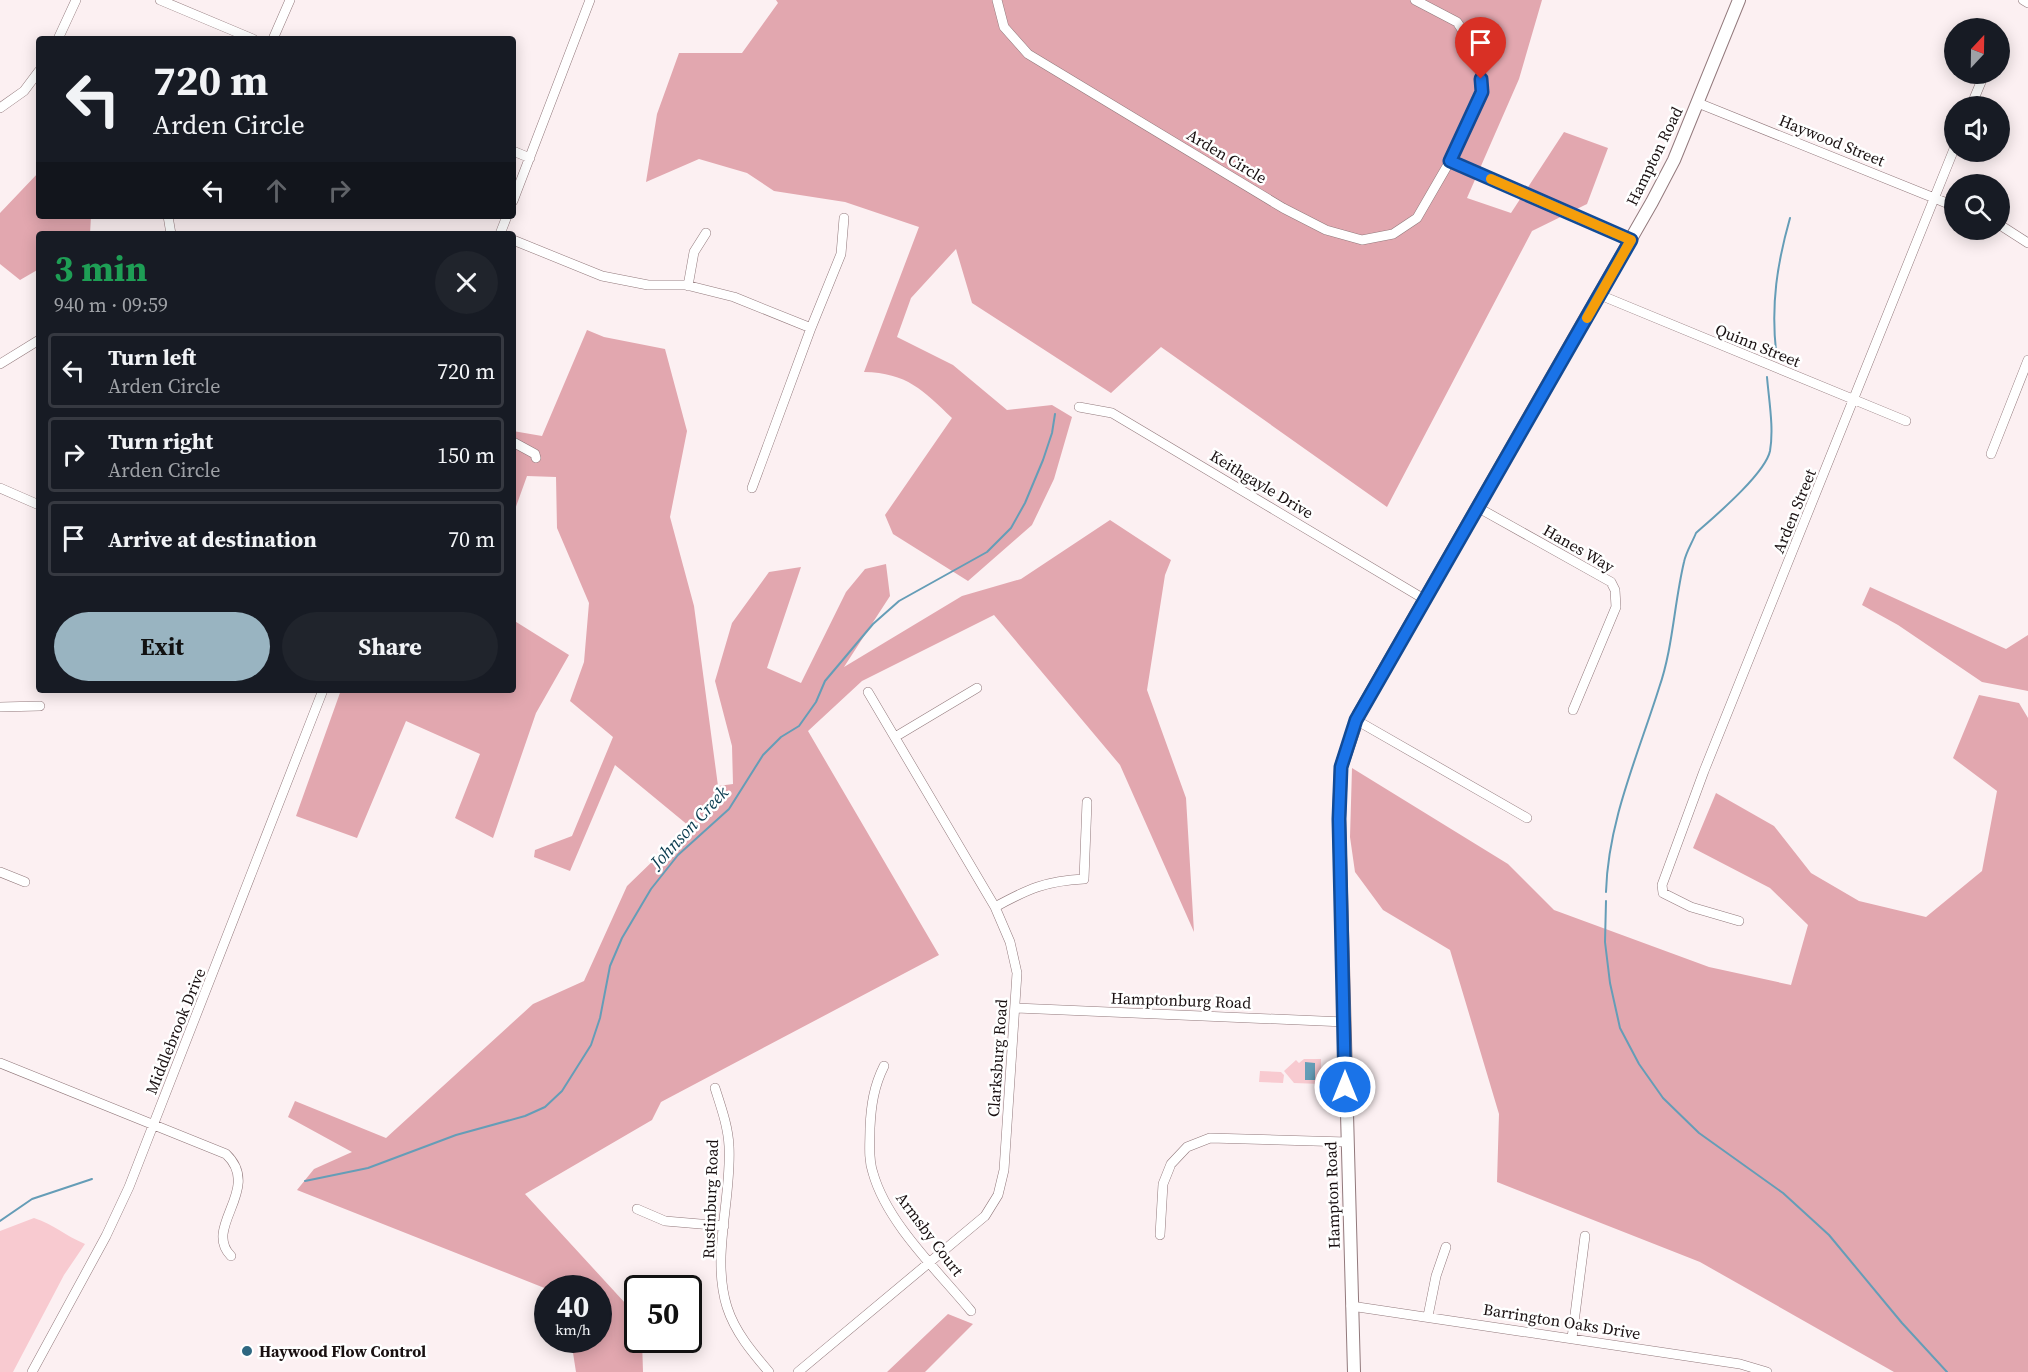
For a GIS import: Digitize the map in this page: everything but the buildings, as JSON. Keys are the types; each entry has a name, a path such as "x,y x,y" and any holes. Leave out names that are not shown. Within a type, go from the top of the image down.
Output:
{"main road":[{"name":"Hampton Road","path":"1354,1372 1347,1142 1341,767 1356,720 1600,295 1674,160 1739,0"}],"street":[{"path":"59,36 76,0"},
{"path":"160,0 246,36"},
{"path":"274,36 290,0"},
{"path":"516,193 590,0"},
{"name":"Arden Circle","path":"997,0 1004,27 1028,54 1283,208 1326,230 1362,240 1393,234 1417,218 1450,161 1482,92 1479,55 1457,22 1415,0"},
{"path":"2023,0 2028,3"},
{"path":"0,108 24,91 36,75"},
{"name":"Haywood Street","path":"1698,103 1944,202"},
{"path":"516,152 530,158"},
{"path":"1450,161 1631,240"},
{"name":"Arden Street","path":"1739,921 1691,907 1663,893 1662,885 1704,771 1855,401 1949,162"},
{"path":"752,488 841,254 844,218"},
{"path":"2010,231 2028,243"},
{"path":"688,286 694,252 706,233"},
{"path":"516,241 602,276 648,285 688,286 734,297 811,328"},
{"name":"Quinn Street","path":"1600,295 1906,421"},
{"path":"0,364 36,342"},
{"path":"1991,454 2028,360"},
{"name":"Keithgayle Drive","path":"1079,407 1112,413 1424,599"},
{"path":"516,444 535,454 536,458"},
{"path":"0,488 36,504"},
{"name":"Hanes Way","path":"1477,507 1611,582 1615,590 1616,607 1573,710"},
{"path":"895,737 977,688"},
{"name":"Middlebrook Drive","path":"32,1372 120,1208 322,693"},
{"name":"Clarksburg Road","path":"798,1372 985,1216 998,1195 1004,1170 1017,973 1010,942 994,907 868,693"},
{"path":"0,707 40,706"},
{"path":"1356,720 1527,818"},
{"path":"994,907 1029,889 1055,880 1084,879 1087,802"},
{"path":"0,872 25,882"},
{"name":"Hamptonburg Road","path":"1016,1008 1345,1022"},
{"path":"0,1063 221,1151 234,1163 239,1187 222,1239 225,1250 231,1256"},
{"name":"Armsby Court","path":"884,1066 874,1086 869,1150 872,1171 879,1191 894,1217 971,1311"},
{"name":"Rustinburg Road","path":"715,1088 726,1123 729,1146 722,1278 726,1305 736,1329 769,1372"},
{"path":"1160,1235 1162,1184 1171,1164 1187,1147 1210,1138 1347,1142"},
{"path":"637,1209 664,1221 724,1226"},
{"path":"1572,1338 1585,1236"},
{"path":"1428,1316 1436,1276 1446,1247"},
{"name":"Barrington Oaks Drive","path":"1351,1306 1740,1364 1767,1372"}],"shaded area":[{"path":"776,0 1542,0 1519,79 1467,198 1511,213 1564,132 1608,148 1587,204 1532,231 1387,507 1161,347 1111,393 972,303 956,249 911,298 897,337 953,365 1007,410 1052,405 1072,417 1054,479 1032,525 968,581 893,534 885,515 952,418 923,391 913,385 892,376 864,372 919,227 845,202 774,191 747,173 699,159 646,182 657,114 679,53 742,53 778,3"},
{"path":"36,175 36,219 91,219 90,231 36,231 36,271 20,280 0,264 0,213"},
{"path":"587,330 604,337 665,349 687,431 670,517 694,606 718,786 733,784 732,746 715,681 732,623 769,572 801,567 767,668 801,683 846,592 865,569 886,564 890,596 844,667 962,596 1021,579 1110,520 1171,560 1165,575 1147,690 1186,798 1194,932 1120,765 994,615 862,681 808,731 939,955 661,1102 652,1120 525,1194 599,1275 534,1275 534,1284 297,1190 314,1169 352,1152 288,1117 295,1101 386,1138 533,1004 584,981 627,886 689,826 615,765 570,871 534,857 535,850 572,836 613,737 570,701 584,662 589,603 557,528 556,477 527,476 516,507 516,432 542,436"},
{"path":"1870,587 2006,649 2028,635 2028,691 1982,682 1898,625 1862,605"},
{"path":"516,622 569,655 536,713 493,838 455,818 480,754 406,721 357,838 296,816 340,693 516,693"},
{"path":"1979,695 2019,703 2028,718 2028,1372 1894,1372 1700,1262 1497,1182 1499,1114 1450,950 1383,910 1355,872 1350,837 1352,768 1508,864 1554,910 1709,967 1791,985 1808,925 1770,888 1693,848 1716,793 1774,826 1811,873 1859,901 1926,917 1982,871 1997,791 1953,758"},
{"path":"1304,1059 1321,1059 1321,1084 1294,1083 1284,1071 1296,1060 1299,1063"},
{"path":"1260,1071 1281,1072 1284,1075 1283,1083 1259,1082"},
{"path":"34,1218 85,1244 64,1275 13,1372 0,1372 0,1231"},
{"path":"612,1289 624,1302 624,1353 642,1353 643,1372 576,1372 573,1353 612,1353"},
{"path":"948,1314 973,1324 925,1372 887,1372"}],"water":[{"path":"1305,1062 1315,1063 1315,1080 1305,1080"}],"waterway":[{"path":"1776,351 1774,317 1776,284 1790,218"},
{"path":"1606,892 1608,866 1618,814 1664,673 1686,555 1696,533 1749,483 1770,451 1771,424 1767,377"},
{"name":"Johnson Creek","path":"305,1181 368,1168 456,1135 525,1116 545,1107 562,1091 591,1045 600,1018 610,966 622,938 651,889 678,855 729,809 763,755 781,737 799,726 816,702 825,681 873,624 899,601 987,552 1011,528 1025,503 1043,460 1052,433 1055,414"},
{"path":"1606,901 1605,942 1610,983 1620,1028 1639,1064 1663,1098 1699,1133 1783,1193 1829,1235 1902,1323 1947,1372"},
{"name":"Johnson Creek","path":"0,1221 32,1199 92,1179"}],"slow traffic":[{"path":"1491,179 1631,240 1587,318"}],"place":[{"name":"Haywood Flow Control","path":"247,1351"}],"route":[{"path":"1345,1087 1339,819 1341,767 1356,720 1631,240 1450,161 1482,92 1481,79"}]}
